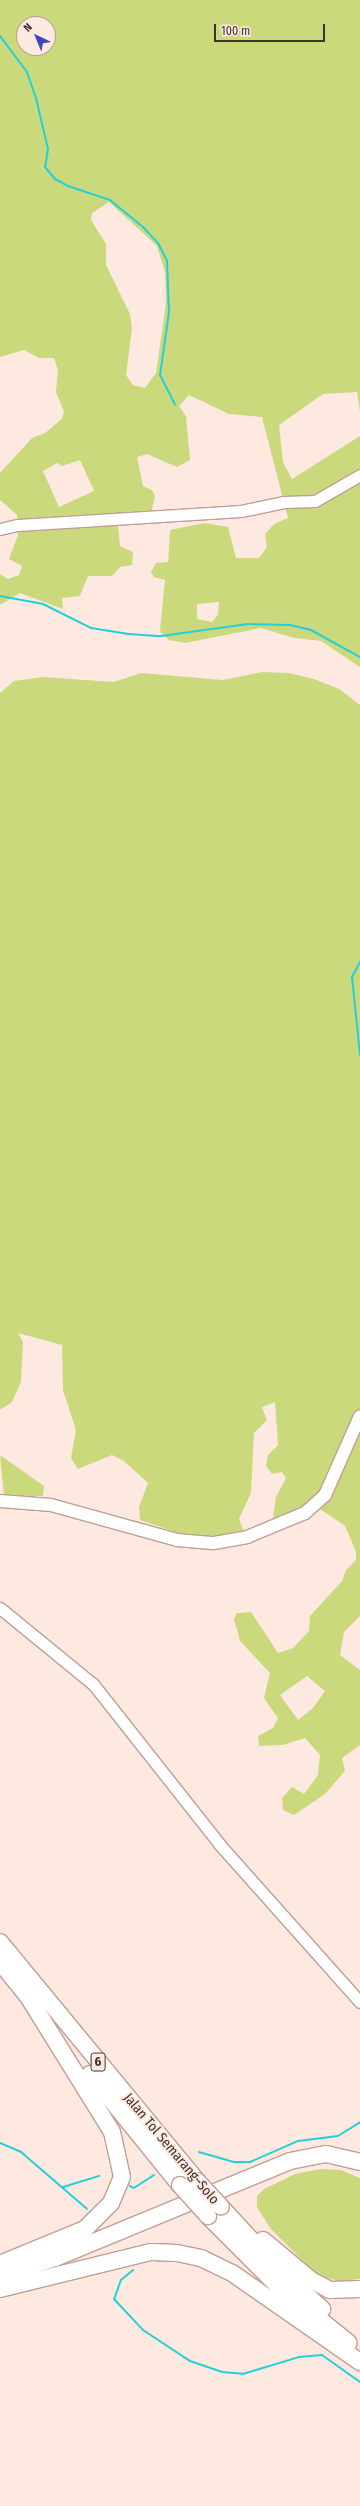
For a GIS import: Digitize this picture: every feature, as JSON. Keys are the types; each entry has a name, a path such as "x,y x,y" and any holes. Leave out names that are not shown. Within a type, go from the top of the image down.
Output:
{"highway":[{"name":"Jalan Tol Semarang–Solo","path":"0,1942 197,2181 217,2210 276,2285 360,2351"},
{"name":"Jalan Tol Semarang–Solo","path":"0,1962 180,2185 217,2210 280,2271 360,2339"},
{"path":"0,2264 84,2229 111,2203 122,2177 112,2132 93,2096 26,1995"},
{"path":"0,2275 55,2258 290,2161 326,2154 360,2162"},
{"path":"0,2284 64,2265 309,2166 329,2164 360,2173"},
{"path":"217,2210 311,2280 330,2290 360,2290"},
{"path":"0,2289 151,2252 177,2253 201,2258 232,2274 360,2362"}],"main road":[{"path":"0,1501 51,1505 177,1540 214,1543 247,1537 305,1513 325,1495 360,1416"}],"street":[{"path":"0,529 18,525 241,511 284,502 315,502 360,475"},
{"path":"0,1608 93,1684 224,1850 360,2002"}],"green space":[{"path":"0,0 360,0 360,412 357,392 323,394 279,425 283,462 292,479 360,436 360,667 321,641 294,638 261,628 185,643 169,640 160,631 165,580 154,577 151,572 156,563 168,562 170,530 204,523 228,527 236,558 259,558 267,547 265,534 274,524 288,518 262,417 229,414 189,395 179,406 186,416 190,460 177,467 147,454 137,457 143,486 152,490 155,496 151,513 117,514 120,546 133,552 132,565 120,567 112,576 88,576 80,596 62,598 63,609 20,593 0,605 0,574 8,579 19,575 22,566 9,559 18,535 17,515 0,500 0,473 32,438 45,433 62,419 64,412 56,392 58,370 54,358 39,358 24,350 0,357","holes":["109,202 157,246 165,272 166,303 156,373 145,388 133,385 126,375 132,328 130,314 106,265 106,244 91,220 92,213","80,460 94,491 59,507 43,471 57,463 62,466","219,602 218,615 212,622 197,619 197,604"]},
{"path":"262,672 289,673 314,679 339,689 360,705 360,1616 344,1632 340,1655 360,1670 360,1745 342,1758 345,1771 325,1794 294,1815 283,1810 282,1798 292,1787 304,1794 318,1775 320,1755 305,1738 283,1745 259,1746 258,1736 273,1728 278,1718 264,1698 270,1673 240,1641 234,1619 237,1613 251,1612 278,1653 293,1648 309,1631 310,1616 342,1581 346,1570 356,1560 356,1552 345,1526 311,1503 272,1524 276,1497 286,1478 282,1472 272,1474 266,1466 268,1455 278,1445 275,1402 262,1407 267,1420 254,1433 251,1493 239,1519 245,1534 221,1539 184,1535 140,1520 139,1507 148,1483 124,1461 112,1455 78,1469 71,1458 76,1430 63,1390 62,1345 18,1333 23,1342 21,1382 12,1402 0,1410 0,693 14,681 43,677 114,682 141,673 223,680","holes":["307,1676 325,1691 313,1708 298,1720 280,1695"]},
{"path":"0,1455 44,1486 43,1496 4,1496"},
{"path":"321,2169 341,2170 360,2178 360,2279 340,2281 318,2276 270,2228 257,2207 257,2196 264,2189 295,2174"}],"waterway":[{"path":"0,36 27,72 36,98 48,149 45,167 55,179 68,186 110,200 143,227 158,243 167,261 169,312 160,375 175,404"},
{"path":"0,596 43,604 91,628 129,634 161,636 248,624 290,625 311,630 360,657"},
{"path":"360,962 352,977 360,1055"},
{"path":"199,2152 235,2162 250,2162 298,2141 338,2136 360,2122"},
{"path":"0,2143 21,2152 87,2209"},
{"path":"130,2186 134,2188 154,2175"},
{"path":"63,2187 99,2176"},
{"path":"133,2270 121,2280 114,2299 143,2330 190,2361 222,2372 243,2374 299,2357 322,2355 360,2382"}]}
